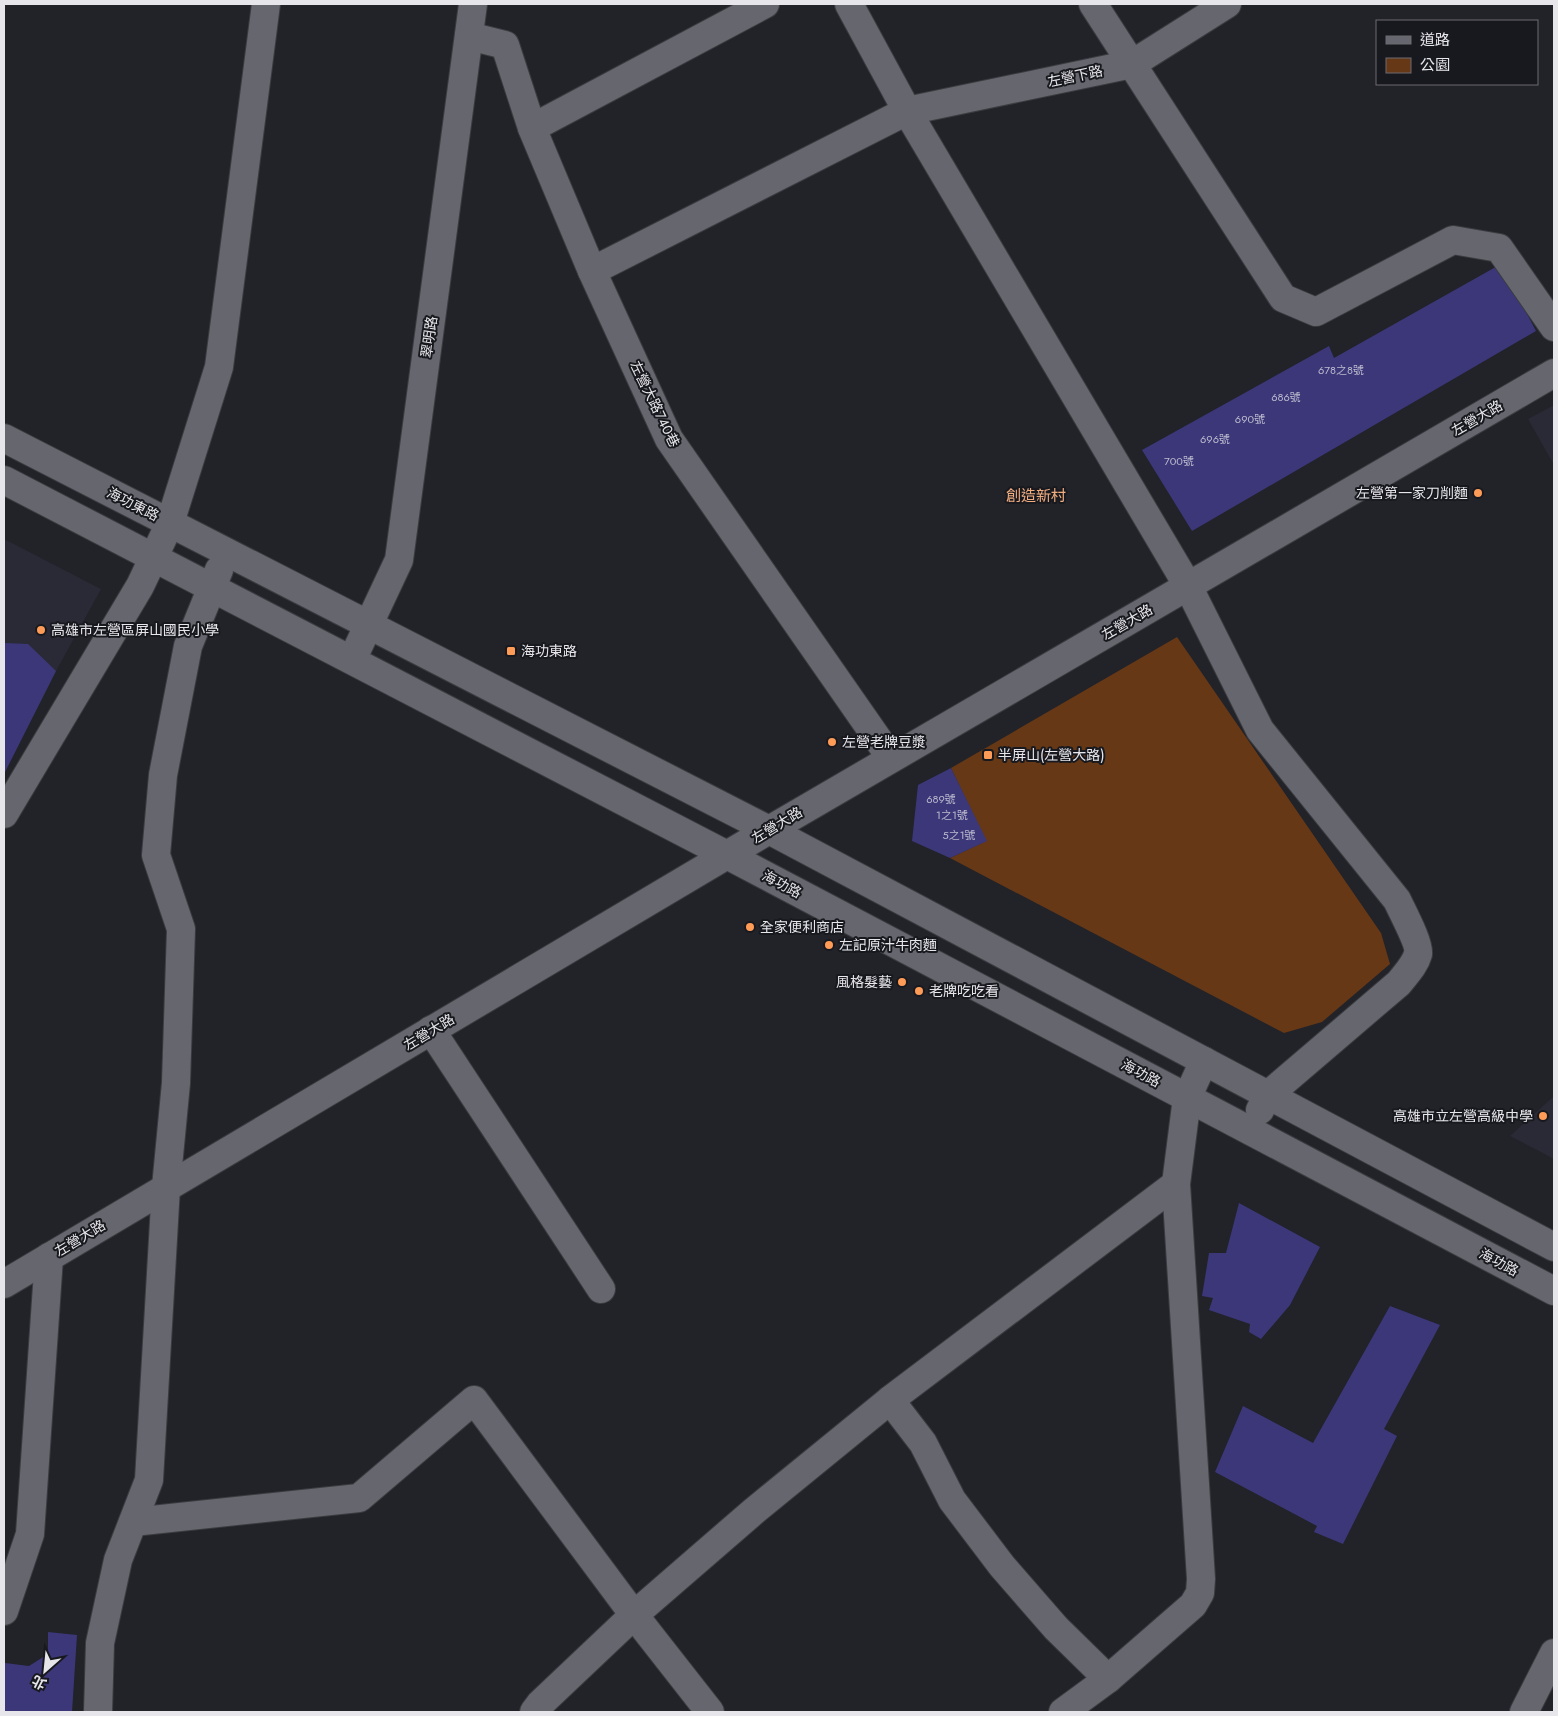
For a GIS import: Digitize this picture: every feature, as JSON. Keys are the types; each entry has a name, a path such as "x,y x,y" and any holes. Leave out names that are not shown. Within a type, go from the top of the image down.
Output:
{"street":[{"path":"4,814 140,586 170,523 219,367 266,4"},
{"name":"翠明路","path":"352,660 399,560 473,4"},
{"path":"532,128 764,4"},
{"path":"848,4 907,111 1188,586 1260,730 1397,900 1412,932 1418,952 1414,963 1398,983 1268,1095 1249,1130"},
{"path":"1093,4 1283,298 1316,312 1453,240 1499,248 1554,327"},
{"name":"左營下路","path":"592,271 907,111 1132,64 1227,4"},
{"name":"左營大路740巷","path":"470,36 505,45 532,128 592,271 670,439 891,758"},
{"name":"左營大路","path":"4,1284 891,758 1554,373"},
{"name":"海功東路","path":"4,438 769,830"},
{"path":"4,480 727,855"},
{"path":"98,1712 100,1643 118,1560 149,1480 166,1188 176,1083 181,929 156,855 163,775 188,646 211,587 228,552"},
{"path":"769,830 1554,1247"},
{"name":"海功路","path":"727,855 1554,1291"},
{"path":"431,1030 601,1289"},
{"path":"1063,1712 1108,1679 1193,1605 1200,1593 1201,1579 1176,1184 1187,1098 1204,1061"},
{"path":"534,1712 540,1704 634,1615 754,1511 890,1400 1176,1184"},
{"path":"4,1610 30,1534 48,1257"},
{"path":"132,1522 359,1498 474,1400 634,1615 710,1712"},
{"path":"890,1400 923,1443 952,1500 1002,1566 1056,1628 1108,1679"},
{"path":"1524,1712 1554,1653"}],"shaded area":[{"path":"1554,405 1554,465 1528,419"},
{"name":"高雄市左營區屏山國民小學","path":"4,539 101,589 56,671 4,774"},
{"name":"高雄市立左營高級中學","path":"1554,1096 1554,1159 1510,1136"}],"green space":[{"path":"1177,637 1381,933 1390,964 1322,1022 1284,1033 950,858 986,841 951,768"}],"building":[{"path":"1501,264 1536,331 1192,531 1142,450 1329,346 1334,358"},
{"path":"4,643 28,644 56,671 4,774"},
{"path":"951,768 987,841 950,858 912,841 918,785"},
{"path":"1239,1203 1320,1247 1290,1305 1261,1339 1249,1332 1250,1324 1209,1310 1213,1298 1202,1296 1209,1253 1226,1253"},
{"path":"1390,1306 1440,1325 1384,1429 1397,1436 1343,1544 1314,1532 1317,1526 1215,1472 1243,1406 1313,1443"},
{"path":"48,1632 77,1635 72,1712 4,1712 5,1663 29,1666 48,1654"}],"place":[{"name":"左營第一家刀削麵","path":"1478,493"},
{"name":"高雄市左營區屏山國民小學","path":"41,630"},
{"name":"海功東路","path":"511,651"},
{"name":"左營老牌豆漿","path":"832,742"},
{"name":"半屏山(左營大路)","path":"988,755"},
{"name":"全家便利商店","path":"750,927"},
{"name":"左記原汁牛肉麵","path":"829,945"},
{"name":"風格髮藝","path":"902,982"},
{"name":"老牌吃吃看","path":"919,991"},
{"name":"高雄市立左營高級中學","path":"1543,1116"}],"district":[{"name":"創造新村","path":"1036,496"}]}
